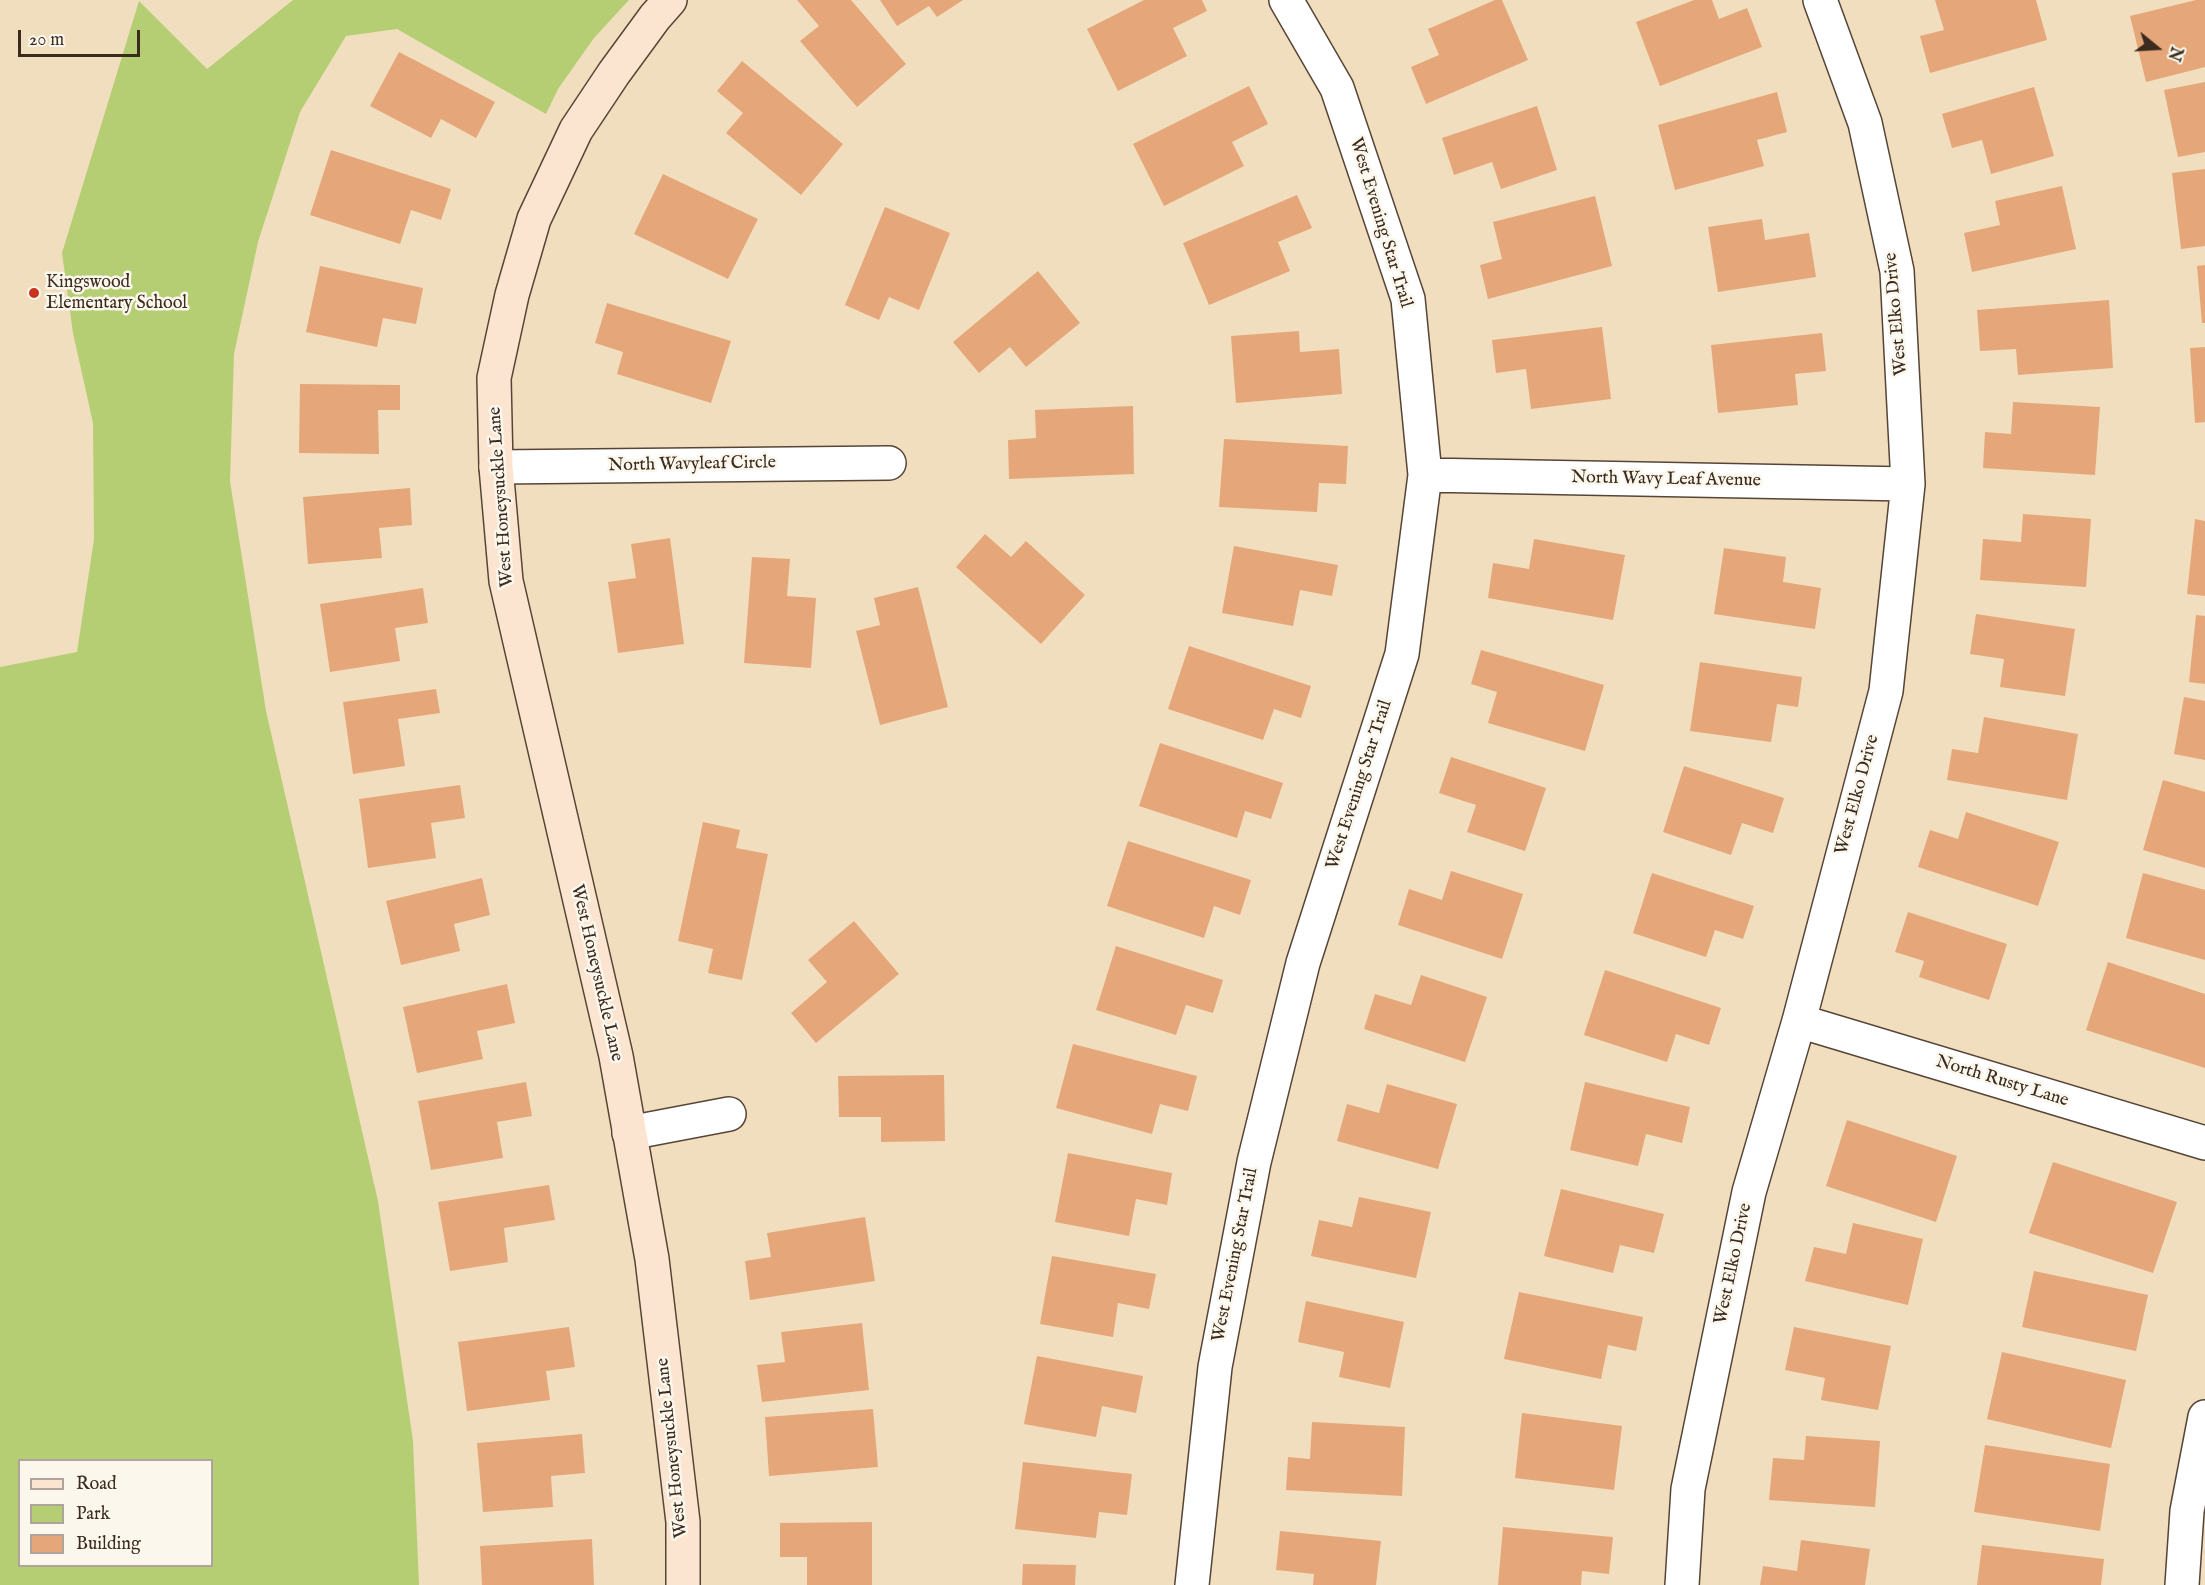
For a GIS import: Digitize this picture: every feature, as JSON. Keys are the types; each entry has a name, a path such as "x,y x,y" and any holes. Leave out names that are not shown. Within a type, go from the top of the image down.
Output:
{"street":[{"name":"West Honeysuckle Lane","path":"670,0 614,73 576,130 534,219 512,295 494,378 496,467 506,581 614,1045 657,1296 683,1522 683,1585"},
{"name":"West Evening Star Trail","path":"1192,1585 1215,1367 1254,1162 1303,963 1402,654 1425,475 1408,299 1337,88 1286,0"},
{"name":"West Elko Drive","path":"1682,1585 1688,1489 1749,1192 1800,1021 1886,691 1908,484 1897,271 1865,123 1820,0"},
{"name":"North Wavyleaf Circle","path":"496,467 889,463"},
{"name":"North Wavy Leaf Avenue","path":"1425,475 1908,484"},
{"name":"North Rusty Lane","path":"1800,1021 2205,1143"},
{"path":"629,1133 729,1114"},
{"path":"2182,1585 2187,1511 2205,1417"}],"green space":[{"path":"293,0 629,0 594,38 558,89 546,114 397,29 346,36 300,112 258,242 234,354 230,481 266,711 378,1201 413,1441 419,1585 0,1585 0,667 77,652 94,539 93,423 73,333 62,253 139,1 207,69"}],"building":[{"path":"797,0 851,0 906,64 857,107 800,41 819,26"},
{"path":"880,0 963,0 937,17 929,6 897,26"},
{"path":"1144,0 1202,0 1207,11 1173,28 1187,56 1118,91 1087,29"},
{"path":"1495,0 1502,0 1528,60 1426,104 1411,67 1439,55 1428,29"},
{"path":"1694,0 1712,0 1719,19 1747,8 1762,47 1660,86 1636,22"},
{"path":"1935,0 2036,0 2047,40 1930,73 1920,36 1944,30"},
{"path":"2196,0 2205,0 2205,67 2146,82 2130,16"},
{"path":"399,52 495,102 476,138 441,119 431,138 370,106"},
{"path":"742,61 843,144 801,195 726,133 743,113 717,91"},
{"path":"2205,82 2205,152 2178,157 2164,90"},
{"path":"1249,86 1268,124 1232,142 1244,166 1164,206 1133,144"},
{"path":"2034,87 2054,156 1991,174 1982,140 1952,148 1942,114"},
{"path":"1777,92 1787,132 1757,140 1764,166 1675,190 1658,125"},
{"path":"1537,106 1557,170 1501,189 1492,162 1454,175 1442,138"},
{"path":"331,150 451,189 441,220 411,210 400,244 310,215"},
{"path":"2205,169 2205,246 2181,249 2172,173"},
{"path":"663,174 758,219 728,279 634,234"},
{"path":"2062,186 2076,249 1972,272 1964,233 2000,225 1995,201"},
{"path":"1297,195 1312,228 1278,242 1290,271 1209,305 1183,243"},
{"path":"1595,196 1612,266 1488,299 1480,265 1502,259 1493,222"},
{"path":"885,207 950,233 919,310 889,297 879,320 845,305"},
{"path":"1762,219 1765,240 1809,233 1816,277 1718,292 1708,227"},
{"path":"2205,265 2205,323 2202,323 2197,266"},
{"path":"320,266 423,288 416,324 383,318 377,347 306,332"},
{"path":"1038,271 1080,323 1026,367 1010,347 979,373 953,342"},
{"path":"2109,300 2113,368 2018,375 2016,349 1980,351 1977,310"},
{"path":"607,303 731,341 711,403 617,374 623,352 595,343"},
{"path":"1602,327 1611,399 1531,409 1526,369 1496,373 1492,340"},
{"path":"1299,331 1300,352 1339,349 1342,394 1236,403 1231,336"},
{"path":"1822,333 1826,371 1795,374 1798,405 1718,413 1711,345"},
{"path":"2205,347 2205,422 2195,423 2190,348"},
{"path":"300,384 400,385 400,410 378,410 379,454 299,453"},
{"path":"2013,402 2100,407 2095,475 1983,468 1985,432 2011,434"},
{"path":"1133,406 1134,474 1009,479 1008,440 1036,438 1035,410"},
{"path":"1224,439 1348,446 1346,484 1319,483 1317,512 1219,507"},
{"path":"410,488 412,525 379,528 382,558 308,564 303,497"},
{"path":"2023,514 2091,519 2086,587 1980,580 1983,539 2021,542"},
{"path":"2195,519 2205,521 2205,596 2187,594"},
{"path":"985,534 1011,557 1026,541 1085,595 1041,644 956,567"},
{"path":"670,538 684,644 618,653 608,582 636,578 631,544"},
{"path":"1534,539 1625,555 1613,620 1488,598 1493,563 1529,569"},
{"path":"1234,546 1338,565 1332,596 1300,590 1293,626 1222,613"},
{"path":"1724,548 1786,557 1783,582 1821,588 1815,629 1714,614"},
{"path":"752,557 790,559 787,596 816,598 811,668 744,663"},
{"path":"918,587 948,707 880,725 856,631 880,625 874,598"},
{"path":"423,588 428,623 395,628 400,661 330,672 320,604"},
{"path":"1976,614 2075,629 2065,696 2000,687 2004,659 1970,654"},
{"path":"2196,615 2205,616 2205,684 2189,682"},
{"path":"1189,646 1311,686 1301,718 1274,709 1263,740 1168,709"},
{"path":"1481,650 1604,685 1585,751 1488,723 1497,692 1471,684"},
{"path":"1700,662 1802,677 1798,707 1777,704 1771,742 1690,731"},
{"path":"436,689 440,713 398,719 405,766 353,774 343,702"},
{"path":"2184,697 2205,701 2205,760 2174,754"},
{"path":"1984,717 2078,734 2067,800 1947,780 1952,749 1978,753"},
{"path":"1160,743 1283,783 1271,819 1245,811 1237,838 1139,806"},
{"path":"1451,757 1546,788 1525,851 1467,832 1476,805 1439,793"},
{"path":"1684,766 1784,798 1773,833 1742,823 1731,855 1663,832"},
{"path":"2163,780 2205,792 2205,868 2143,850"},
{"path":"460,785 465,818 431,823 436,858 368,868 359,799"},
{"path":"1966,812 2059,842 2038,906 1918,867 1930,830 1958,839"},
{"path":"703,822 740,830 736,848 768,854 742,980 708,973 713,949 678,941"},
{"path":"1128,841 1251,880 1240,915 1214,906 1204,938 1107,906"},
{"path":"1451,871 1523,894 1502,959 1398,925 1409,889 1442,900"},
{"path":"1652,873 1754,906 1743,939 1715,930 1706,957 1633,933"},
{"path":"2143,873 2205,890 2205,960 2126,938"},
{"path":"482,878 490,915 454,924 460,951 401,965 386,901"},
{"path":"1908,912 2007,944 1989,1000 1919,977 1924,961 1895,952"},
{"path":"854,921 899,974 816,1043 791,1013 827,982 808,960"},
{"path":"1116,946 1223,980 1213,1013 1186,1005 1176,1035 1096,1010"},
{"path":"2108,962 2205,994 2205,1068 2086,1030"},
{"path":"1605,970 1721,1008 1709,1045 1676,1034 1667,1062 1584,1035"},
{"path":"1421,975 1487,997 1465,1062 1364,1029 1375,994 1411,1005"},
{"path":"507,984 515,1023 477,1031 483,1059 417,1073 403,1007"},
{"path":"1073,1044 1197,1076 1188,1111 1160,1104 1152,1134 1056,1108"},
{"path":"944,1075 945,1141 881,1142 881,1117 839,1117 838,1076"},
{"path":"526,1082 532,1116 497,1122 503,1158 431,1170 418,1101"},
{"path":"1585,1082 1690,1107 1682,1143 1646,1134 1638,1166 1570,1150"},
{"path":"1387,1084 1457,1104 1438,1169 1337,1141 1347,1104 1379,1113"},
{"path":"1847,1120 1957,1156 1936,1222 1826,1186"},
{"path":"1068,1153 1172,1173 1167,1205 1136,1199 1129,1236 1055,1222"},
{"path":"2053,1162 2177,1202 2153,1273 2029,1233"},
{"path":"549,1185 555,1220 504,1228 508,1262 450,1271 438,1202"},
{"path":"1561,1189 1664,1214 1654,1253 1620,1245 1613,1273 1544,1256"},
{"path":"1359,1197 1431,1212 1416,1278 1311,1256 1319,1220 1352,1227"},
{"path":"865,1217 875,1281 750,1300 745,1261 771,1257 767,1233"},
{"path":"1853,1223 1923,1239 1908,1305 1805,1281 1814,1247 1846,1254"},
{"path":"1052,1256 1156,1274 1149,1309 1118,1303 1113,1337 1040,1324"},
{"path":"2034,1271 2148,1295 2136,1351 2022,1327"},
{"path":"1519,1292 1643,1317 1636,1351 1608,1345 1601,1379 1504,1359"},
{"path":"1306,1301 1404,1322 1390,1388 1339,1377 1344,1352 1298,1342"},
{"path":"862,1323 869,1390 762,1402 757,1365 785,1362 781,1332"},
{"path":"569,1327 575,1367 546,1371 550,1400 467,1411 458,1342"},
{"path":"1794,1327 1891,1346 1878,1410 1821,1400 1825,1378 1785,1370"},
{"path":"2002,1352 2126,1380 2111,1448 1987,1419"},
{"path":"1037,1356 1143,1376 1136,1413 1102,1406 1096,1437 1024,1424"},
{"path":"873,1409 878,1467 769,1476 765,1417"},
{"path":"1522,1413 1622,1426 1614,1490 1515,1478"},
{"path":"1312,1422 1405,1427 1402,1496 1286,1490 1288,1457 1310,1459"},
{"path":"582,1434 585,1473 551,1476 553,1507 483,1512 477,1443"},
{"path":"1806,1436 1880,1441 1875,1507 1769,1500 1773,1458 1804,1460"},
{"path":"1985,1445 2110,1464 2100,1531 1974,1512"},
{"path":"1023,1462 1132,1474 1127,1515 1099,1512 1096,1538 1015,1529"},
{"path":"872,1522 872,1585 807,1585 807,1557 780,1557 780,1523"},
{"path":"1503,1527 1613,1537 1609,1574 1582,1571 1581,1585 1498,1585"},
{"path":"1280,1531 1381,1541 1376,1585 1313,1585 1314,1574 1276,1570"},
{"path":"592,1539 594,1585 482,1585 480,1546"},
{"path":"1801,1540 1870,1549 1865,1585 1760,1585 1763,1566 1797,1571"},
{"path":"1982,1545 2104,1559 2101,1585 1977,1585"},
{"path":"1023,1564 1076,1565 1075,1585 1022,1585"}],"place":[{"name":"Kingswood Elementary School","path":"34,293"}]}
